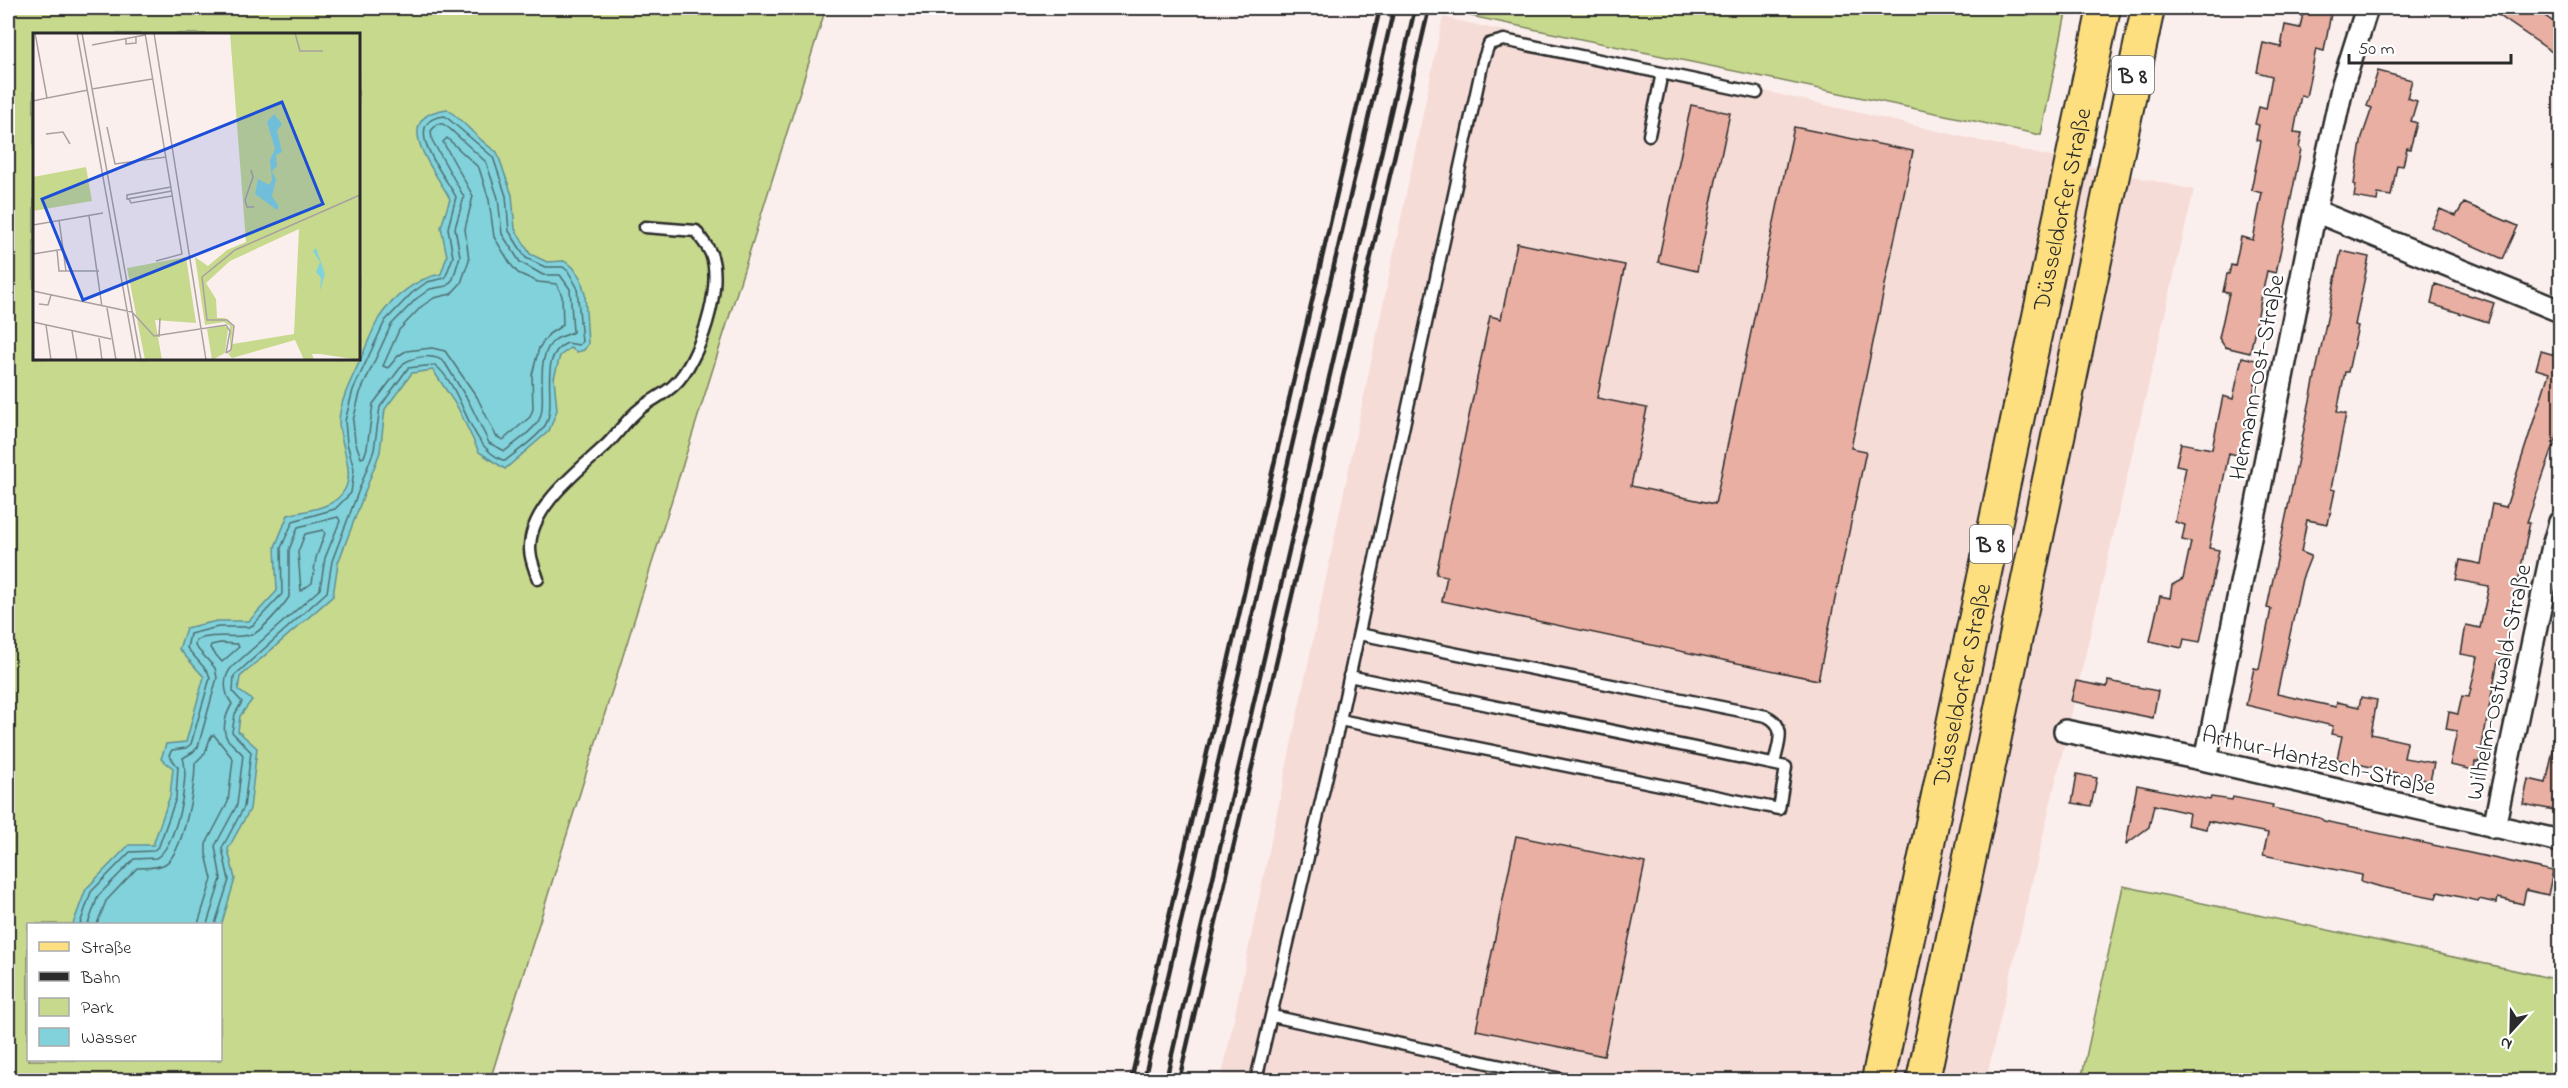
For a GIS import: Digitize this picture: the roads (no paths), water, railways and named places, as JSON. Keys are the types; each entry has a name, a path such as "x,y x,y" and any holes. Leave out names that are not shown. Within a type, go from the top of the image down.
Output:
{"main road":[{"name":"Düsseldorfer Straße","path":"1878,1080 2104,8"},
{"name":"Düsseldorfer Straße","path":"1923,1080 2148,8"}],"street":[{"name":"Hermann-Ost-Straße","path":"2206,759 2315,211 2343,84 2367,8"},
{"path":"2315,211 2560,311"},
{"name":"Wilhelm-Ostwald-Straße","path":"2494,827 2557,547 2560,522"},
{"name":"Arthur-Hantzsch-Straße","path":"2065,731 2206,759 2560,841"}],"lane":[{"path":"1256,1080 1350,676 1483,61 1489,44 1504,39 1756,93"},
{"path":"1649,135 1662,73"},
{"path":"538,579 530,549 538,521 546,507 563,483 604,447 638,410 673,386 687,371 708,322 716,283 711,254 696,231 645,227"},
{"path":"1359,634 1766,716 1776,720 1781,729 1774,764"},
{"path":"1340,720 1779,809 1786,767 1350,676"},
{"path":"1272,1016 1566,1080"}],"water":[{"path":"447,109 497,152 512,195 515,229 530,254 547,262 564,261 573,267 581,279 585,294 588,344 584,350 577,352 570,348 560,356 554,378 557,410 549,431 505,469 479,452 458,408 433,370 412,373 385,409 380,452 338,563 333,596 240,677 238,690 252,700 240,716 238,731 257,748 250,809 228,849 235,879 222,923 73,923 86,889 129,845 153,845 170,796 173,768 161,759 166,744 186,742 204,677 179,649 186,628 217,621 249,621 277,591 275,547 288,515 328,505 340,496 348,481 339,421 341,407 373,329 385,310 398,296 415,284 441,274 447,256 441,227 450,199 427,160 418,134 420,122 429,114"}],"railway":[{"path":"1131,1080 1380,8"},
{"path":"1144,1080 1394,8"},
{"path":"1166,1080 1415,8"},
{"path":"1179,1080 1429,8"}]}
